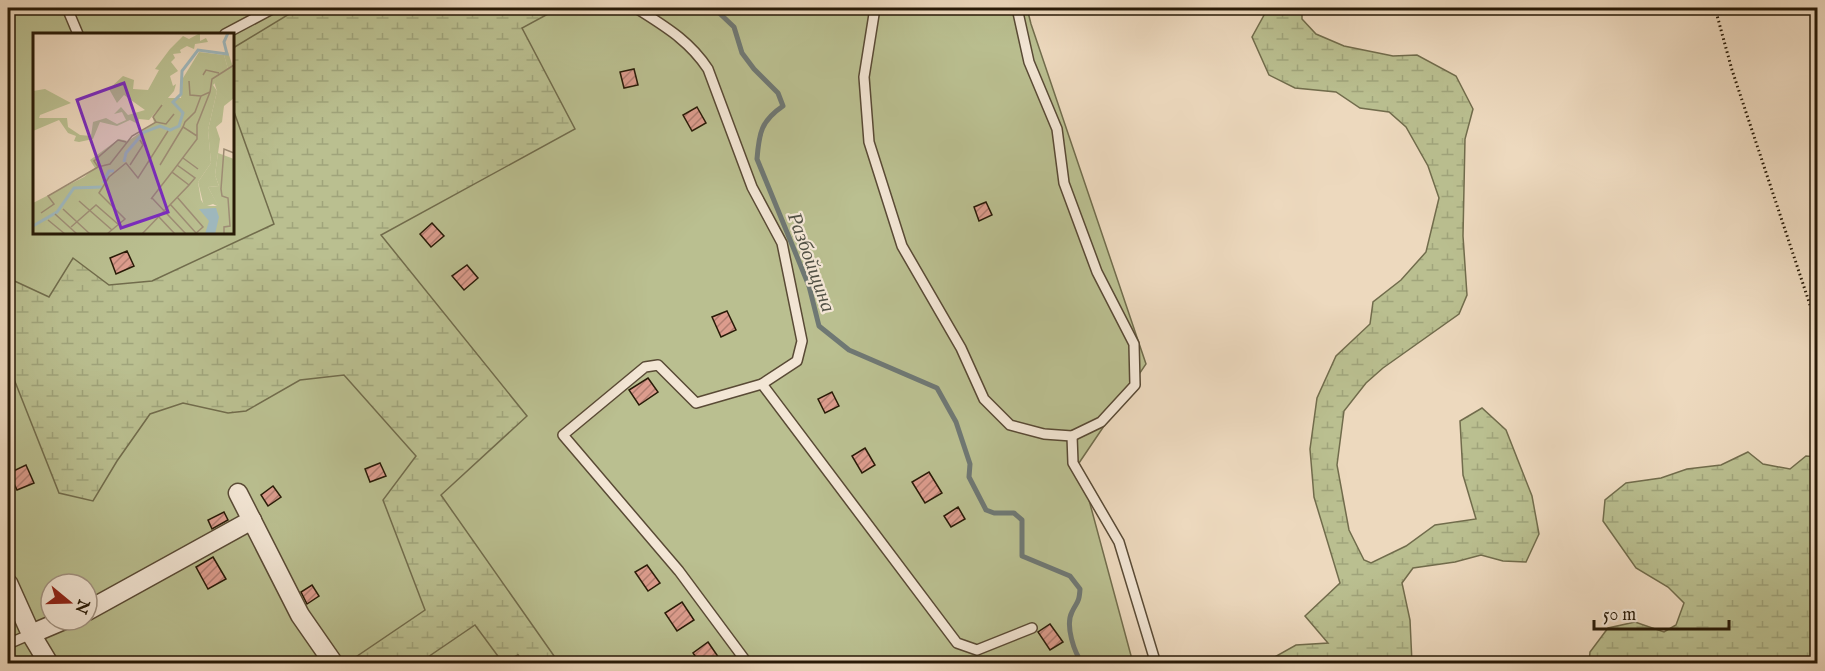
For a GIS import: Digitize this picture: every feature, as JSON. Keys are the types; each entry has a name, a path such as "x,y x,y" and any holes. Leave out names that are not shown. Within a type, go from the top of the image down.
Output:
{"street":[{"path":"238,493 300,615 334,663"},
{"path":"99,603 252,520"},
{"path":"8,583 31,634 49,663"},
{"path":"31,634 39,631"}],"lane":[{"path":"67,8 78,33"},
{"path":"227,33 274,8"},
{"path":"636,8 674,32 697,52 708,69 752,187 782,243 802,341 797,361 762,384 696,403 658,365 645,367 563,435 679,572 748,663"},
{"path":"875,8 864,77 869,142 902,246 961,348 984,399 1010,425 1044,434 1072,436 1101,422 1135,385 1134,344 1097,272 1064,183 1057,129 1029,62 1017,8"},
{"path":"762,384 957,643 977,650 1032,628"},
{"path":"1072,436 1072,464 1119,542 1156,663"},
{"path":"8,644 31,634"}],"path":[{"path":"1715,8 1732,70 1818,329"}],"green space":[{"path":"8,8 1027,8 1146,364 1079,463 1133,663 8,663"},
{"path":"299,8 559,8 522,28 575,129 381,235 527,416 441,495 559,663 525,663 518,655 503,663 475,625 419,663 347,663 425,610 383,500 416,456 344,375 300,380 246,411 228,413 183,403 150,414 117,461 93,501 59,493 10,369 8,369 8,278 49,297 73,258 109,285 152,281 274,224 234,112 234,47"},
{"path":"1268,8 1302,8 1302,19 1316,34 1344,46 1393,56 1417,55 1456,76 1473,109 1465,139 1463,236 1467,295 1459,314 1383,368 1366,383 1344,411 1337,465 1349,530 1364,560 1371,563 1406,546 1435,525 1476,519 1463,475 1460,421 1482,408 1506,430 1532,496 1539,534 1526,562 1503,561 1481,555 1455,562 1413,568 1402,583 1410,620 1412,663 1264,663 1296,645 1328,643 1305,616 1340,583 1314,497 1310,449 1317,398 1336,356 1370,324 1373,302 1401,280 1426,252 1439,198 1428,166 1406,127 1389,112 1360,108 1336,92 1295,88 1269,75 1252,37"},
{"path":"1748,452 1763,464 1790,469 1806,456 1817,457 1817,663 1589,663 1590,652 1608,628 1635,622 1664,632 1676,625 1684,603 1668,587 1636,568 1603,521 1605,500 1626,483 1661,478 1687,469 1721,465"}],"building":[{"path":"634,69 638,85 624,88 620,72"},
{"path":"697,107 706,123 692,131 683,115"},
{"path":"986,202 992,215 979,221 974,207"},
{"path":"432,223 444,236 431,247 420,234"},
{"path":"127,251 134,266 116,274 110,258"},
{"path":"467,265 478,278 464,290 452,276"},
{"path":"727,311 736,330 721,337 712,317"},
{"path":"648,378 658,392 639,405 629,390"},
{"path":"832,392 839,406 825,413 818,399"},
{"path":"865,448 875,465 862,473 852,456"},
{"path":"380,463 386,476 370,482 365,469"},
{"path":"26,465 34,483 17,490 9,473"},
{"path":"929,472 942,493 925,503 912,482"},
{"path":"273,486 281,497 268,506 261,495"},
{"path":"958,507 965,519 951,527 944,516"},
{"path":"224,512 228,520 212,529 208,520"},
{"path":"213,557 226,579 208,589 196,567"},
{"path":"647,565 660,583 648,591 635,572"},
{"path":"312,585 319,596 307,604 301,592"},
{"path":"682,602 694,620 677,631 665,613"},
{"path":"1050,624 1063,642 1050,650 1038,632"},
{"path":"708,642 719,658 710,663 700,663 693,653"}],"waterway":[{"name":"Разбойщина","path":"714,8 734,27 742,53 778,93 783,106 770,117 762,128 757,159 809,286 819,326 849,350 937,388 956,422 970,464 969,477 986,510 994,513 1014,513 1022,520 1022,556 1070,576 1080,589 1070,618 1070,631 1083,664"}]}
